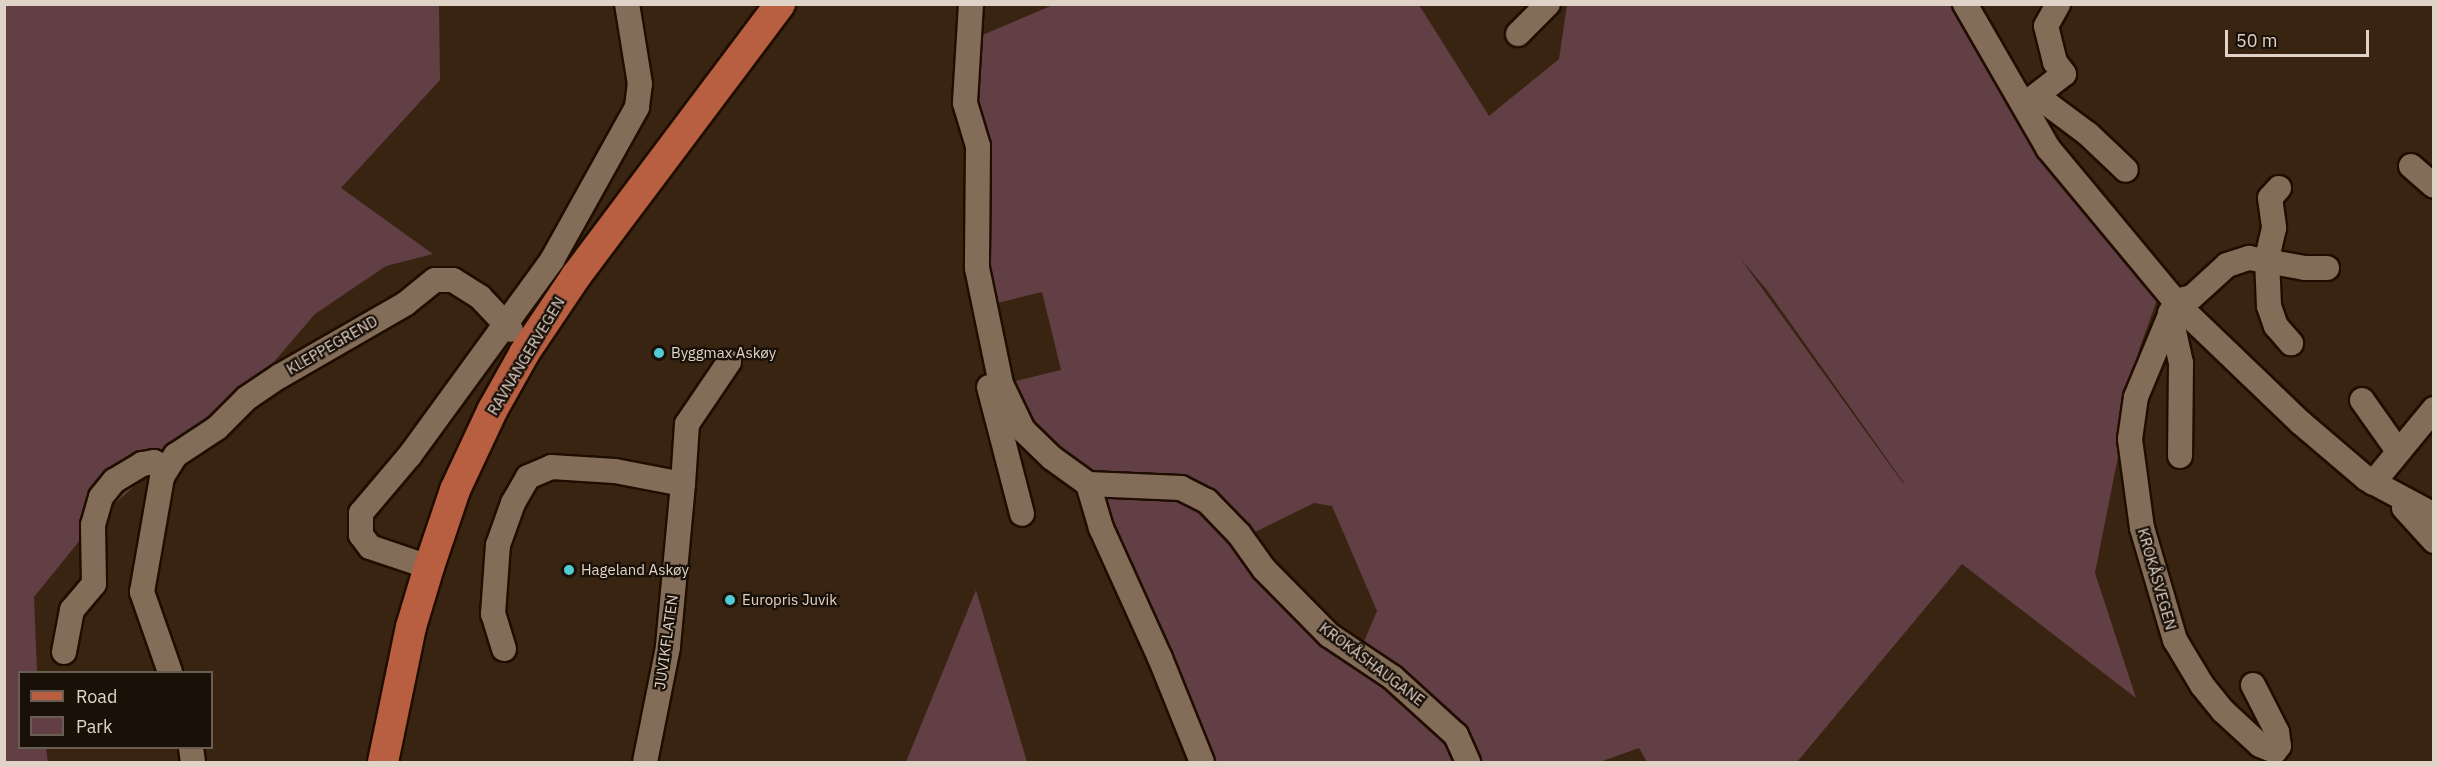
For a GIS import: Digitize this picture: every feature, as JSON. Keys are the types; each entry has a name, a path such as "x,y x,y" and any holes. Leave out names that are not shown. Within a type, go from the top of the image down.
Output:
{"main road":[{"name":"RAVNANGERVEGEN","path":"383,762 411,627 429,567 474,448 525,352 576,276 780,4"}],"street":[{"path":"429,567 370,547 361,535 361,513 410,455 507,327 552,260 637,107 640,84 627,4"},
{"path":"971,4 965,104 978,146 976,268 1007,401 1023,430 1052,458 1088,484 1101,528 1160,658 1202,762"},
{"path":"1518,34 1548,4"},
{"path":"1965,4 2031,100 2060,164 2173,307 2300,422 2382,488 2433,541"},
{"path":"2031,100 2064,74 2055,62 2046,26 2058,4"},
{"path":"2031,100 2088,134 2126,170"},
{"path":"2411,166 2433,186"},
{"path":"2279,188 2270,198 2274,228 2267,259 2272,315 2291,343"},
{"path":"2173,307 2192,297 2239,259 2267,259 2305,268 2327,268"},
{"name":"KLEPPEGREND","path":"166,468 176,455 217,428 247,398 316,353 405,304 435,280 453,280 480,297 507,327"},
{"path":"2173,307 2181,363 2180,456"},
{"name":"KROKÅSVEGEN","path":"2173,307 2140,383 2130,439 2142,528 2168,620 2185,658 2223,711 2260,745 2275,751 2279,746 2277,732 2253,686"},
{"path":"997,357 989,370 988,385 1022,514"},
{"name":"JUVIKFLATEN","path":"645,762 668,647 687,424 729,362"},
{"path":"2362,400 2398,451"},
{"path":"2382,488 2398,451 2433,409"},
{"path":"64,652 72,610 94,584 93,525 101,497 114,481 142,464 154,462 166,468 142,592 170,671"},
{"path":"504,649 493,614 498,544 513,503 528,477 551,467 615,471 682,484"},
{"name":"KROKÅSHAUGANE","path":"1088,484 1181,488 1207,501 1239,534 1264,569 1319,626 1392,676 1456,735 1468,762"},
{"path":"2382,488 2433,515"}],"green space":[{"path":"4,5 439,5 440,80 341,188 433,254 386,266 315,314 266,371 98,518 34,597 37,671 18,671 18,749 46,749 48,762 5,762"},
{"path":"1053,5 1419,5 1489,116 1559,59 1567,5 1961,5 2062,175 2126,262 2158,297 2139,350 2095,573 2136,698 1962,564 1797,762 1647,762 1639,748 1600,762 1471,762 1455,723 1441,704 1363,644 1377,611 1332,506 1314,503 1253,533 1204,483 1189,477 1094,472 1058,457 1027,423 1012,382 1061,370 1042,292 993,304 971,104 973,39","holes":["1740,258 1767,290 1904,483"]},
{"path":"1095,493 1191,496 1379,672 1449,747 1455,762 1211,762"},
{"path":"976,590 1027,762 906,762"}],"place":[{"name":"Byggmax Askøy","path":"659,353"},
{"name":"Hageland Askøy","path":"569,570"},
{"name":"Europris Juvik","path":"730,600"}]}
